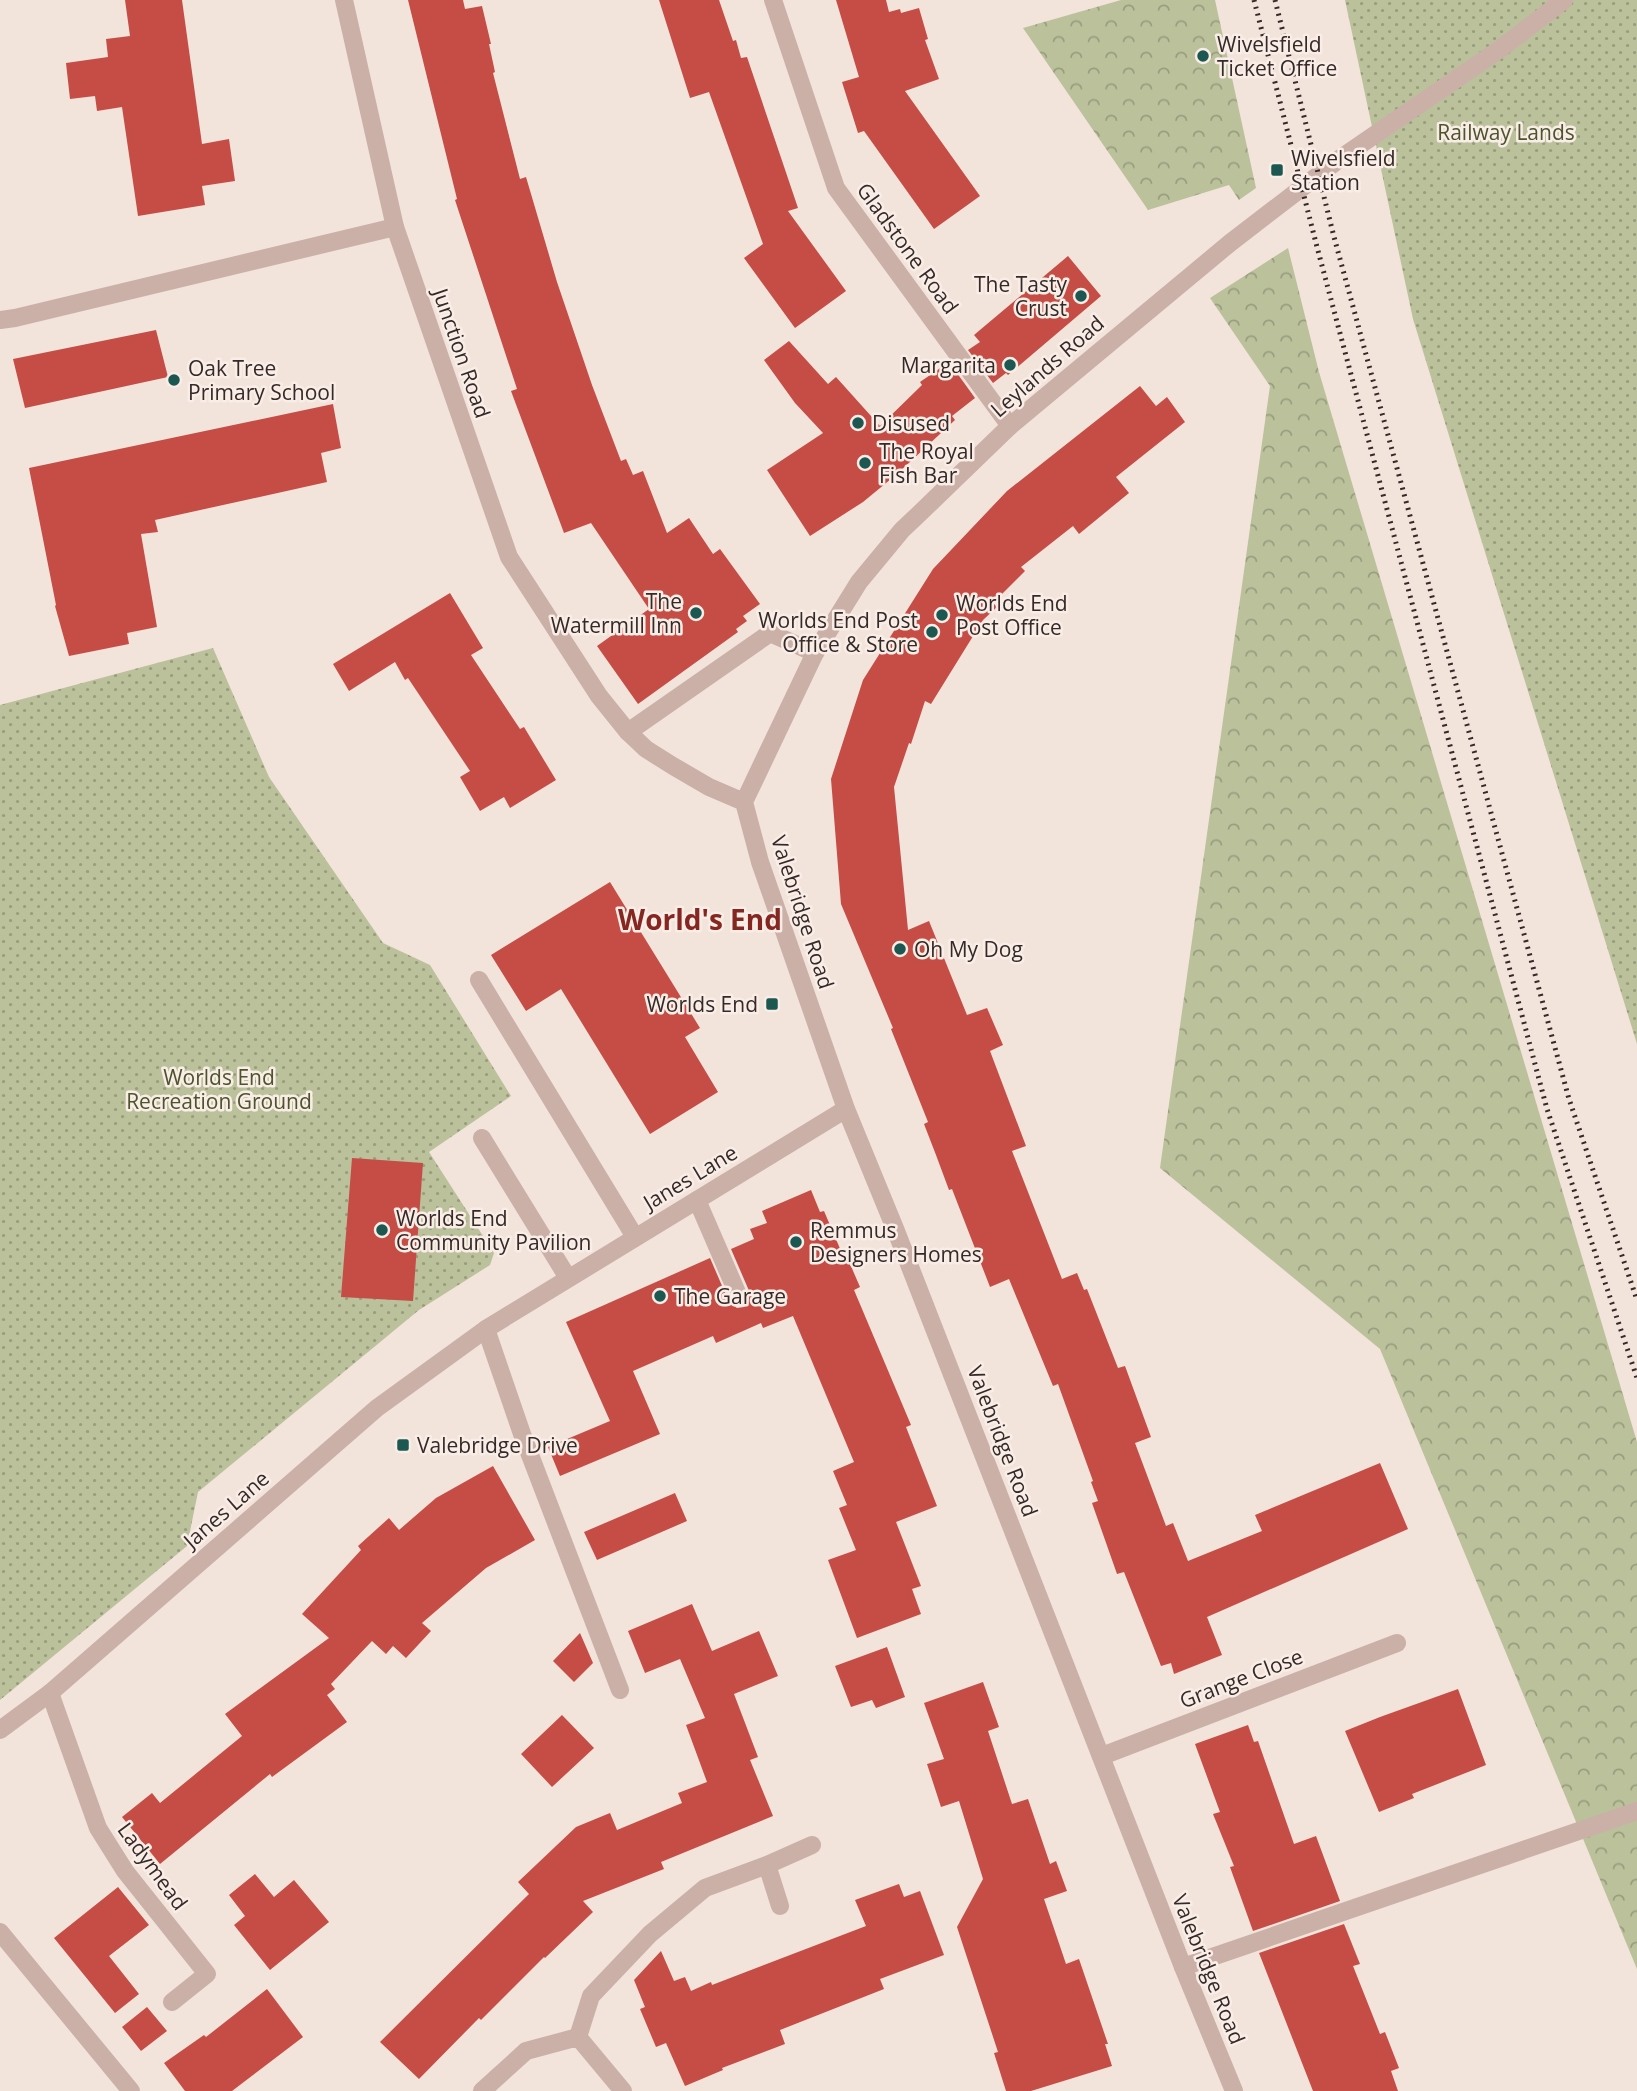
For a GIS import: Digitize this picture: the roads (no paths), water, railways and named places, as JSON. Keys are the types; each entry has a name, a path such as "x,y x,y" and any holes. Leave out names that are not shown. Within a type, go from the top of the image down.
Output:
{"street":[{"name":"Junction Road","path":"344,0 395,227 509,557 599,696 628,732"},
{"name":"Gladstone Road","path":"773,0 836,188 1010,426"},
{"name":"Leylands Road","path":"744,802 815,653 859,582 902,530 1010,426 1241,234 1338,160 1500,49 1564,0"},
{"path":"0,320 395,227"},
{"path":"744,802 709,787 673,766 646,749 628,732 769,633 815,653"},
{"name":"Valebridge Road","path":"744,802 760,862 846,1109 1234,2091"},
{"path":"479,980 635,1237"},
{"name":"Janes Lane","path":"0,1730 50,1693 377,1408 486,1329 846,1109"},
{"path":"482,1138 568,1278"},
{"path":"697,1200 739,1297"},
{"path":"486,1329 522,1434 620,1690"},
{"name":"Grange Close","path":"1102,1756 1397,1643"},
{"name":"Ladymead","path":"50,1693 98,1828 125,1871 208,1974 172,2002"},
{"path":"1183,1967 1637,1811"},
{"path":"578,2037 592,1996 650,1934 705,1888 812,1845"},
{"path":"767,1865 780,1906"},
{"path":"0,1932 131,2091"},
{"path":"482,2091 526,2051 578,2037"},
{"path":"578,2037 623,2091"}],"railway":[{"path":"1254,0 1317,247 1547,1109 1637,1378"},
{"path":"1275,0 1334,237 1569,1099 1637,1300"}],"place":[{"name":"Wivelsfield Ticket Office","path":"1203,56"},
{"name":"Wivelsfield Station","path":"1277,170"},
{"name":"The Tasty Crust","path":"1081,296"},
{"name":"Margarita","path":"1010,365"},
{"name":"Oak Tree Primary School","path":"174,380"},
{"name":"Disused","path":"858,423"},
{"name":"The Royal Fish Bar","path":"865,463"},
{"name":"The Watermill Inn","path":"696,613"},
{"name":"Worlds End Post Office","path":"942,615"},
{"name":"Worlds End Post Office & Store","path":"932,632"},
{"name":"Oh My Dog","path":"900,949"},
{"name":"Worlds End","path":"772,1004"},
{"name":"Worlds End Community Pavilion","path":"382,1230"},
{"name":"Remmus Designers Homes","path":"796,1242"},
{"name":"The Garage","path":"660,1296"},
{"name":"Valebridge Drive","path":"403,1445"}],"district":[{"name":"World's End","path":"700,919"}],"park label":[{"name":"Railway Lands","path":"1506,132"},
{"name":"Worlds End Recreation Ground","path":"219,1089"}]}
